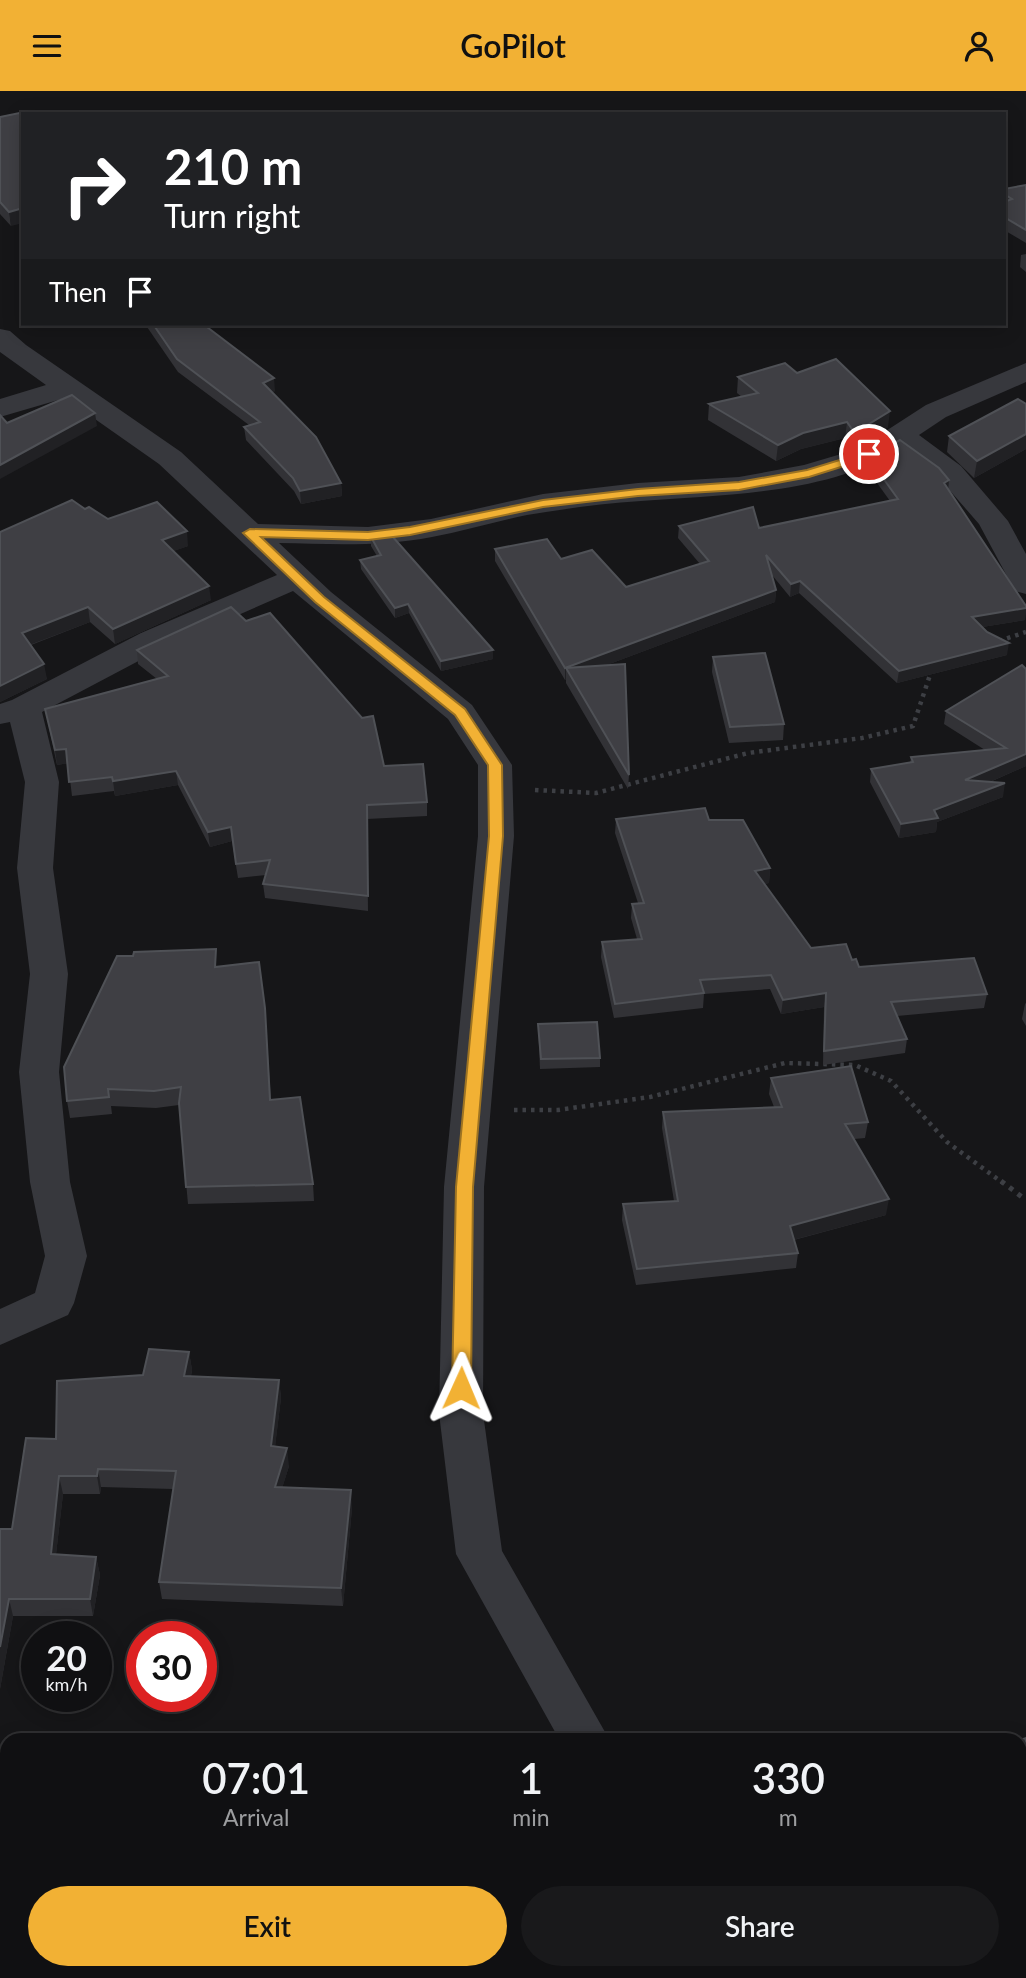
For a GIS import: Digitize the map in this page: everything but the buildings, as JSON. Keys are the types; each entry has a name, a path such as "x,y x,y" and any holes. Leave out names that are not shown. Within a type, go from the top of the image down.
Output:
{"street":[{"path":"0,337 68,388 170,458 297,578 460,712 495,765 496,836 464,1187 461,1413 479,1554 583,1733"},
{"path":"250,533 368,536 431,528 543,503 638,492 739,486 809,473 869,454 936,411 1026,372"},
{"path":"0,408 68,388"},
{"path":"899,435 950,473 993,521 1026,584"},
{"path":"0,1328 53,1303 66,1256 50,1182 39,1072 48,974 35,868 42,782 12,711 153,640 297,578"}],"path":[{"path":"994,643 1026,632"},
{"path":"496,788 596,793 748,753 862,738 913,726 923,704 931,671 941,667"},
{"path":"471,1110 558,1110 650,1097 785,1063 855,1065 891,1081 947,1142 1026,1200"}],"route":[{"path":"461,1388 464,1187 496,836 495,765 460,712 320,599 250,533 368,536 410,531 543,503 638,492 739,486 809,473 869,454"}]}
